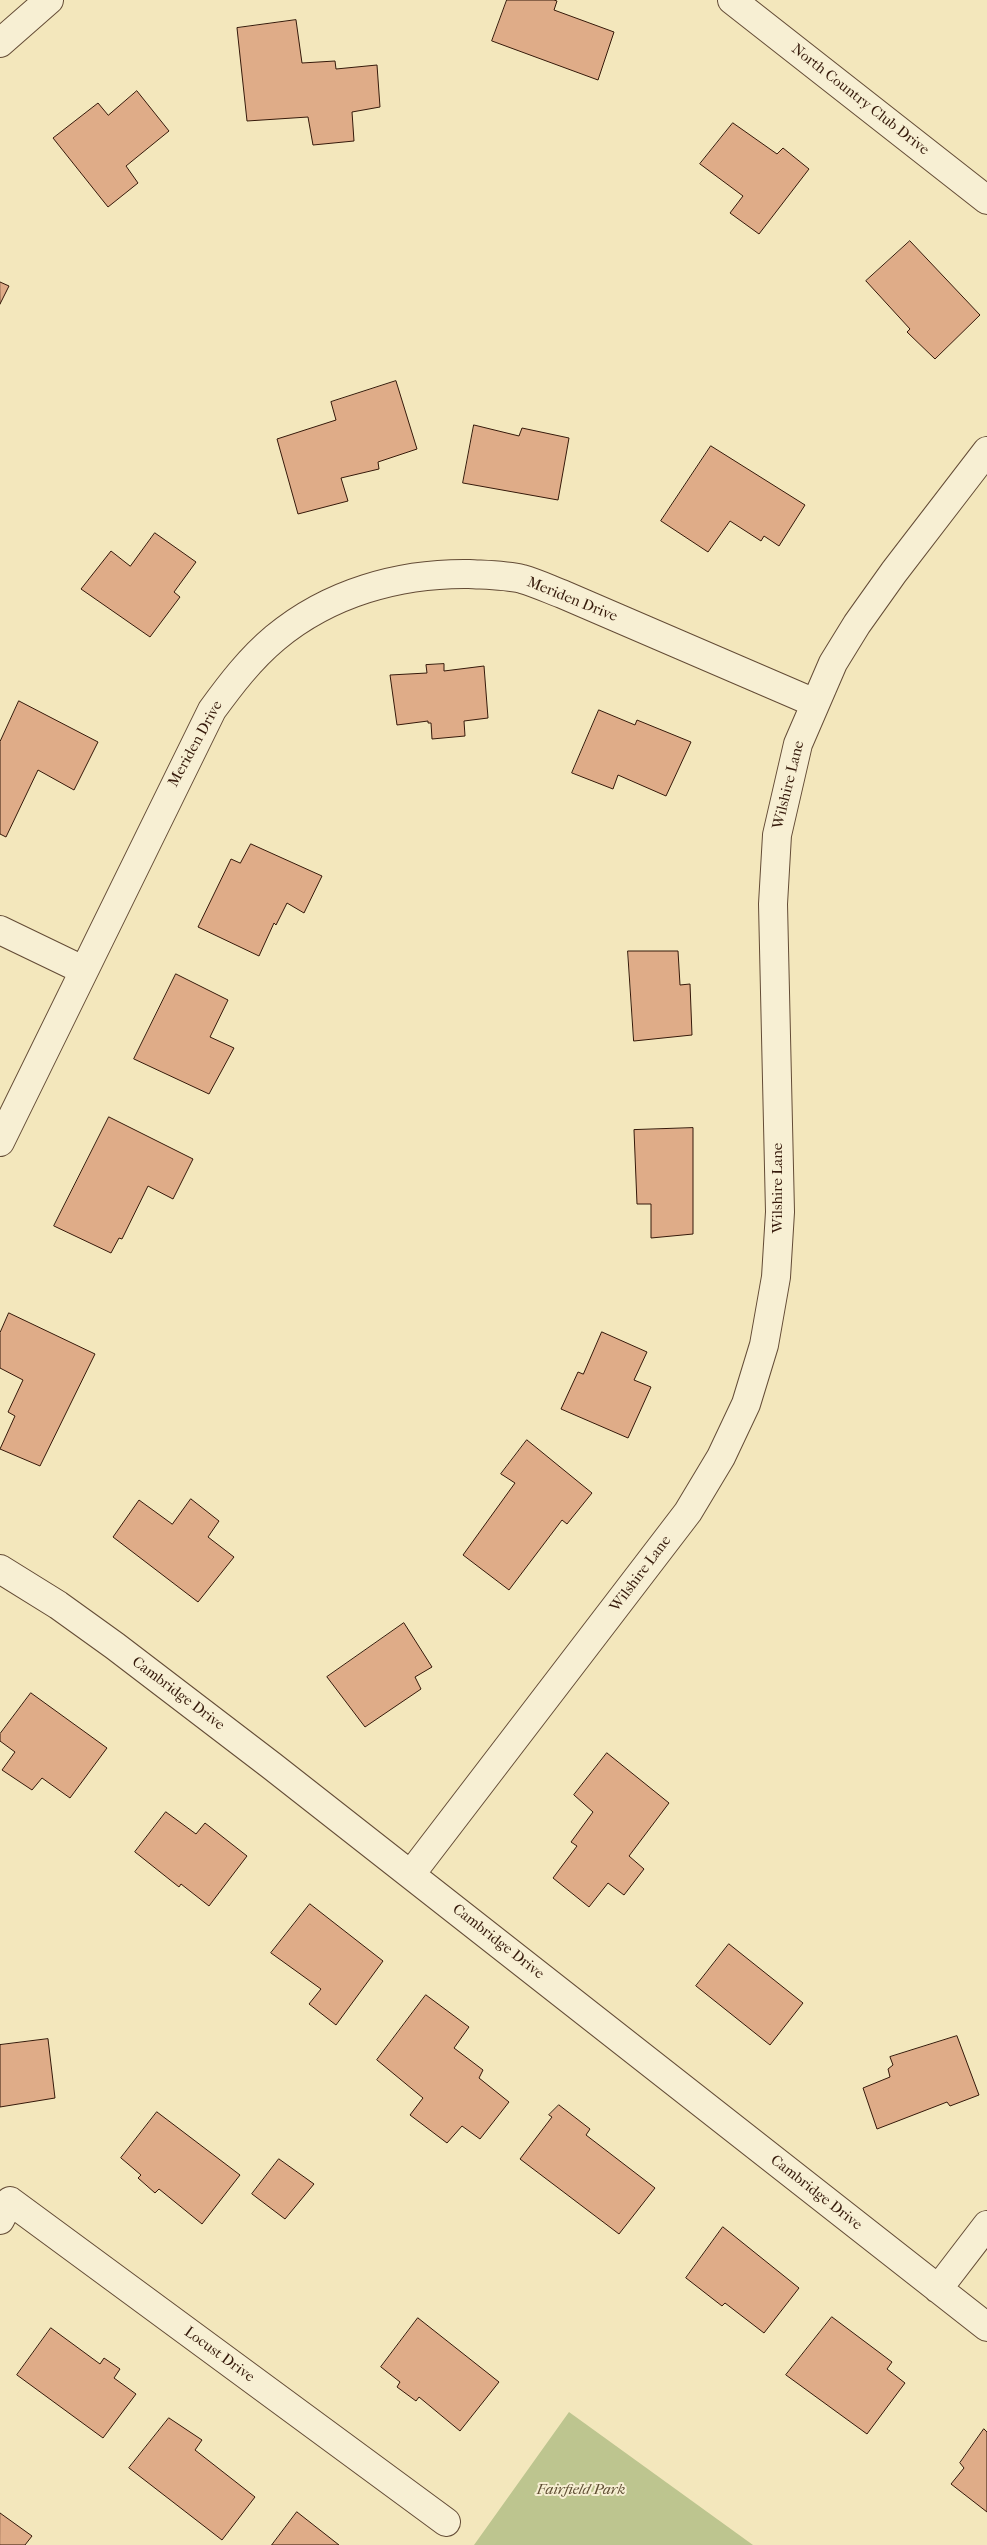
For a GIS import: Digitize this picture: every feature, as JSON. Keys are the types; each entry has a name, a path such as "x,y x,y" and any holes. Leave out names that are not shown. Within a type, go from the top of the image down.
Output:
{"street":[{"path":"0,43 49,0"},
{"name":"North Country Club Drive","path":"732,0 987,200"},
{"name":"Wilshire Lane","path":"411,1874 688,1512 721,1456 746,1404 764,1345 776,1278 780,1221 773,904 776,836 798,744 833,663 857,624 894,572 987,451"},
{"name":"Meriden Drive","path":"0,1142 212,710 239,672 275,638 310,613 355,591 401,580 447,574 484,574 521,579 562,594 815,703"},
{"path":"0,930 83,970"},
{"name":"Cambridge Drive","path":"0,1569 58,1605 114,1646 411,1874 987,2327"},
{"name":"Locust Drive","path":"0,2220 10,2201 446,2522"},
{"path":"938,2289 987,2225"}],"green space":[{"name":"Fairfield Park","path":"569,2412 753,2545 474,2545"}],"building":[{"path":"507,0 554,0 557,1 554,10 614,32 598,80 492,41"},
{"path":"296,20 302,63 335,61 336,69 377,65 380,107 352,112 354,141 313,145 308,117 247,121 237,28"},
{"path":"137,91 169,131 126,166 138,183 108,207 53,138 98,103 108,115"},
{"path":"733,123 777,154 783,148 809,169 759,234 730,213 743,196 700,164"},
{"path":"910,241 980,315 935,359 907,332 910,329 866,281"},
{"path":"0,282 9,286 0,304"},
{"path":"396,381 417,449 378,462 379,469 341,478 348,501 298,514 277,439 336,420 331,402"},
{"path":"474,425 519,436 522,428 569,438 558,500 463,483"},
{"path":"711,446 805,505 779,546 764,536 761,541 730,521 708,552 661,521"},
{"path":"155,533 196,562 174,592 180,597 150,637 81,589 111,551 130,566"},
{"path":"444,664 444,671 484,666 488,718 464,721 465,736 432,739 431,723 428,723 428,721 397,725 390,675 427,673 426,665"},
{"path":"19,701 98,742 74,790 38,770 6,837 0,834 0,742"},
{"path":"599,710 635,725 637,720 691,742 666,796 618,775 613,789 572,773"},
{"path":"251,844 322,876 304,913 287,903 276,925 274,923 259,956 198,927 231,859 240,863"},
{"path":"628,951 678,951 680,985 690,984 692,1035 634,1041"},
{"path":"176,974 228,1000 210,1037 234,1048 209,1094 134,1059"},
{"path":"109,1117 193,1159 173,1199 148,1186 122,1239 119,1238 111,1253 54,1226"},
{"path":"693,1128 693,1234 651,1238 651,1204 637,1204 634,1130"},
{"path":"9,1313 95,1354 40,1466 0,1449 15,1416 8,1412 23,1380 0,1368 0,1333"},
{"path":"602,1332 647,1352 634,1380 651,1387 628,1438 561,1409 578,1372 583,1374"},
{"path":"527,1440 592,1493 567,1524 562,1520 509,1590 463,1555 515,1483 501,1474"},
{"path":"191,1499 219,1521 208,1537 234,1557 198,1602 113,1537 139,1500 172,1524"},
{"path":"404,1623 432,1667 415,1677 421,1689 365,1727 327,1677"},
{"path":"31,1693 107,1748 70,1798 42,1778 32,1790 2,1770 15,1752 0,1741 0,1734"},
{"path":"607,1753 669,1803 629,1856 644,1869 624,1895 608,1883 589,1907 553,1878 577,1846 571,1842 593,1812 574,1795"},
{"path":"166,1812 196,1834 205,1823 247,1856 209,1906 181,1884 179,1887 135,1852"},
{"path":"310,1904 383,1961 336,2025 309,2004 321,1989 271,1953"},
{"path":"729,1944 803,2003 770,2045 696,1986"},
{"path":"426,1995 469,2027 454,2048 483,2070 479,2078 509,2102 480,2139 462,2126 447,2143 410,2115 423,2098 377,2060"},
{"path":"957,2036 979,2095 950,2106 947,2102 877,2129 863,2088 890,2077 888,2069 893,2065 890,2057"},
{"path":"48,2039 55,2098 0,2107 0,2045"},
{"path":"559,2105 590,2129 586,2135 655,2188 619,2234 520,2159 552,2117 549,2115"},
{"path":"157,2112 240,2175 202,2224 159,2189 155,2193 138,2178 141,2175 121,2158"},
{"path":"279,2159 314,2184 285,2219 252,2194"},
{"path":"723,2227 799,2288 764,2333 725,2303 722,2306 686,2278"},
{"path":"832,2317 892,2362 887,2369 905,2383 867,2434 786,2375"},
{"path":"418,2318 499,2382 460,2431 419,2397 416,2401 397,2387 400,2382 381,2367"},
{"path":"51,2328 100,2364 104,2358 120,2369 114,2378 136,2394 103,2438 17,2375"},
{"path":"169,2418 202,2440 195,2450 255,2497 222,2540 129,2468"},
{"path":"984,2429 987,2432 987,2512 951,2484 964,2468 960,2463"},
{"path":"297,2512 339,2545 272,2545"},
{"path":"0,2513 32,2536 25,2545 0,2545"}]}
